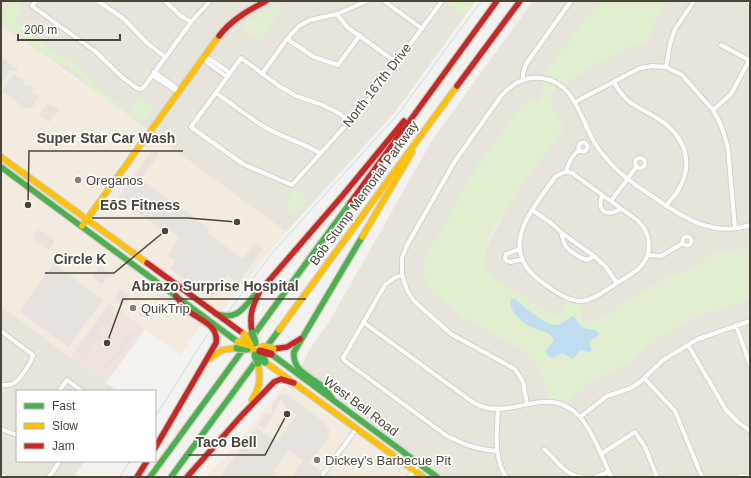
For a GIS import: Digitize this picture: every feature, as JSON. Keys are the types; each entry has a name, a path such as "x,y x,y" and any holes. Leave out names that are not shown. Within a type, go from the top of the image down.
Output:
{"main road":[{"path":"82,226 178,92 228,26 245,12 263,1"},
{"name":"Bob Stump Memorial Parkway","path":"150,477 497,1"},
{"name":"Bob Stump Memorial Parkway","path":"172,477 418,138 520,1"},
{"path":"188,477 243,414 257,393 260,380 260,370 250,326 250,310 260,291 407,118 446,65 464,48"},
{"path":"334,401 324,388 296,367 292,358 302,336 410,157 418,138"},
{"path":"1,158 244,334 255,348"},
{"path":"1,162 15,172 23,173"},
{"path":"1,167 176,296 236,345"},
{"path":"107,245 118,248 131,258 138,257"},
{"path":"132,264 140,264 160,278 171,282"},
{"path":"216,314 226,317 236,315 253,296 260,291"},
{"path":"156,446 205,364 218,338 210,326 186,309 176,296"},
{"path":"205,364 218,352 236,345 273,352 291,345 302,336"},
{"name":"West Bell Road","path":"255,348 265,362 418,474"},
{"name":"West Bell Road","path":"273,352 334,401 437,477"},
{"path":"243,414 274,382 281,379 294,383"},
{"path":"137,477 146,462"}],"street":[{"path":"36,1 32,6 96,52 122,77 138,89 141,89 191,22 210,1"},
{"path":"98,1 124,20 147,43 165,57"},
{"path":"165,1 181,16 191,22"},
{"path":"262,74 287,39 300,26 310,20 337,14 367,1"},
{"path":"384,1 421,28"},
{"name":"North 167th Drive","path":"216,93 191,127 243,164 292,185 320,152 372,96 442,1"},
{"path":"523,80 523,73 526,64 571,1"},
{"path":"666,67 670,44 676,29 694,1"},
{"path":"337,14 347,27 396,62"},
{"path":"287,39 314,57 338,66 360,35"},
{"path":"713,110 731,94 750,59 721,45"},
{"path":"204,58 210,59 228,75"},
{"path":"320,152 307,145 278,134 262,125 216,93 241,58 279,86 296,96 320,104 337,112 350,121"},
{"path":"575,102 640,68 653,66 666,67 682,75 713,110 720,123 728,148 735,228"},
{"path":"153,74 175,87 178,92"},
{"path":"527,404 523,382 515,369 445,330 414,301 407,290 402,275 402,258 404,252 455,161 501,96 514,84 523,80 537,78 551,80 564,88 575,102 596,145 608,161 627,179 677,214 693,221 719,228 735,228 750,224"},
{"path":"614,82 628,102 660,120 673,131 682,143 687,161 685,174 679,189 666,206"},
{"path":"566,172 572,157 579,150"},
{"path":"611,202 637,166"},
{"path":"566,172 573,173 643,225 647,232 650,245 648,255 638,270 591,298 583,301 570,300 539,281 531,274 523,261 520,249 519,240 521,230 532,210 555,177 566,172"},
{"path":"602,195 600,206 602,210 611,213 621,208"},
{"path":"532,210 594,256 605,266 617,283"},
{"path":"562,233 563,243 566,248 586,260 594,256"},
{"path":"648,255 661,256 683,243"},
{"path":"520,249 506,254 505,259 510,262 523,261"},
{"path":"402,275 394,278 385,285 343,358 345,361 447,436 466,445 497,451"},
{"path":"580,417 607,396 631,388 663,360 698,339 750,321"},
{"path":"363,322 470,400 486,408 498,408 543,401 552,401 567,407 580,417 601,454 611,477"},
{"path":"736,326 750,365"},
{"path":"1,331 33,355 32,361 16,382 9,385 1,384"},
{"path":"688,345 726,410 750,431"},
{"path":"644,378 675,411 701,477"},
{"path":"60,390 67,380 81,390"},
{"path":"498,408 497,451 500,467 506,477"},
{"path":"323,474 356,428"},
{"path":"1,429 16,435"},
{"path":"601,454 635,432 645,447 657,477"},
{"path":"544,448 563,469 570,474 581,477"},
{"path":"49,477 58,462"},
{"path":"409,477 418,474 421,465"},
{"path":"595,477 609,472"},
{"path":"1,475 5,477"},
{"path":"739,477 748,477"}],"shaded area":[{"path":"3,1 476,1 395,112 286,232 86,85 1,25 1,4"},
{"path":"533,1 750,1 750,248 703,261 696,266 663,280 601,318 583,323 577,303 568,301 557,319 496,280 489,274 483,261 486,247 511,201 552,143 564,129 550,103 552,96 544,84 540,101 535,101 524,105 519,110 477,167 447,220 433,292 464,318 524,350 534,360 542,372 548,398 566,403 594,379 629,363 650,343 689,319 750,299 750,477 443,477 349,408 337,396 300,369 309,350 330,320 433,139"},
{"path":"1,25 145,129 86,212 80,211 1,152"},
{"path":"1,57 18,69 17,71 9,71 1,82"},
{"path":"14,74 25,81 23,83 26,86 28,84 33,87 32,93 40,96 31,109 23,107 2,91"},
{"path":"48,102 50,105 60,109 49,122 39,115"},
{"path":"153,135 286,232 220,313 192,290 134,251 129,245 95,220 96,214"},
{"path":"153,149 159,154 141,179 210,229 207,233 243,259 255,243 263,249 238,283 227,275 211,297 170,269 175,261 168,255 179,238 163,225 161,229 118,197"},
{"path":"1,170 32,193 50,209 72,225 89,234 125,264 138,271 152,284 203,323 180,355 109,303 70,357 1,306"},
{"path":"38,229 54,241 50,251 33,238"},
{"path":"54,263 103,300 68,347 19,311"},
{"path":"99,266 112,275 108,279 106,278 102,285 92,277"},
{"path":"119,289 130,295 123,305 116,300 115,296"},
{"path":"109,303 145,329 106,383 70,357"},
{"path":"1,306 116,390 16,390 16,462 84,462 74,477 1,477"},
{"path":"145,306 154,314 150,320 139,315"},
{"path":"108,307 114,316 107,325 104,322 97,333 99,335 87,352 85,351 83,353 88,356 87,359 76,351"},
{"path":"131,331 134,334 107,370 104,368"},
{"path":"286,383 356,436 361,437 375,449 415,477 206,477 233,448"},
{"path":"285,393 306,409 305,411 308,410 316,416 315,418 317,420 319,418 327,424 326,426 330,430 328,433 330,435 309,464 335,477 291,477 303,460 288,450 273,472 279,477 212,477 220,476 257,428 277,441 297,415 283,405 284,402 281,399 278,402 276,410 264,428 258,425 266,413 269,415 272,412 272,405 280,394 283,395"}],"green space":[{"path":"10,1 18,1 21,13 16,20 20,26 38,38 46,46 79,67 84,74 91,78 97,87 128,112 131,111 134,102 138,97 150,104 153,111 139,123 86,85 78,74 67,66 62,67 4,25 3,15"},
{"path":"475,1 464,17 445,2"},
{"path":"602,1 668,1 654,22 648,43 637,45 597,65 570,80 561,88 557,86 550,103 564,129 530,173 493,232 486,245 484,254 486,268 490,275 496,280 557,318 568,301 579,303 583,323 601,318 663,280 696,266 712,253 750,248 750,299 689,319 650,343 629,363 594,379 566,403 548,399 542,372 534,360 524,350 464,318 433,292 427,285 422,266 428,252 477,167 519,110 529,102 540,101 547,71 586,18"},
{"path":"282,4 285,6 265,33 262,40 250,35 241,25 272,7"},
{"path":"296,190 309,200 294,216 289,212 286,206 290,195"}],"water":[{"path":"511,299 515,299 546,322 556,325 573,316 581,326 587,329 596,330 599,333 598,336 590,341 591,351 588,352 580,350 573,359 563,353 552,358 548,356 546,350 553,342 553,338 547,333 525,324 515,314 511,306"}],"waterway":[{"path":"228,312 272,253 399,113 482,1"},
{"path":"156,415 207,335"},
{"path":"120,477 129,462"},
{"path":"398,472 401,468"}],"traffic: fast":[{"path":"1,167 238,342"},
{"path":"150,477 350,203"},
{"path":"334,401 324,388 299,368 294,359 294,352 362,237"},
{"path":"216,314 223,316 234,315 255,295"},
{"path":"171,477 279,330"},
{"path":"252,333 255,343"},
{"path":"237,348 247,349"},
{"path":"260,351 265,362"},
{"path":"271,354 437,477"},
{"path":"255,355 258,363"}],"traffic: slow":[{"path":"82,226 219,36"},
{"path":"279,330 457,86"},
{"path":"362,237 412,152"},
{"path":"1,157 147,263"},
{"path":"244,334 250,345"},
{"path":"238,342 250,345"},
{"path":"261,347 273,349"},
{"path":"209,359 222,350 237,348"},
{"path":"247,349 260,351"},
{"path":"265,362 423,477"},
{"path":"252,400 257,391 259,382 258,363"}],"traffic: jam":[{"path":"219,36 235,20 266,1"},
{"path":"350,203 497,1"},
{"path":"457,86 520,1"},
{"path":"252,333 252,311 260,291 343,195 404,121"},
{"path":"147,263 244,334"},
{"path":"156,446 216,343 216,337 211,327 186,309 176,296"},
{"path":"273,349 287,347 300,339"},
{"path":"260,351 271,354"},
{"path":"187,477 243,414 274,382 281,379 294,383"},
{"path":"137,477 146,462"}],"place":[{"name":"Oreganos","path":"78,180"},
{"name":"Super Star Car Wash","path":"28,205"},
{"name":"EōS Fitness","path":"237,222"},
{"name":"Circle K","path":"165,231"},
{"name":"QuikTrip","path":"133,308"},
{"name":"Abrazo Surprise Hospital","path":"107,343"},
{"name":"Taco Bell","path":"287,414"},
{"name":"Dickey's Barbecue Pit","path":"317,460"}]}
